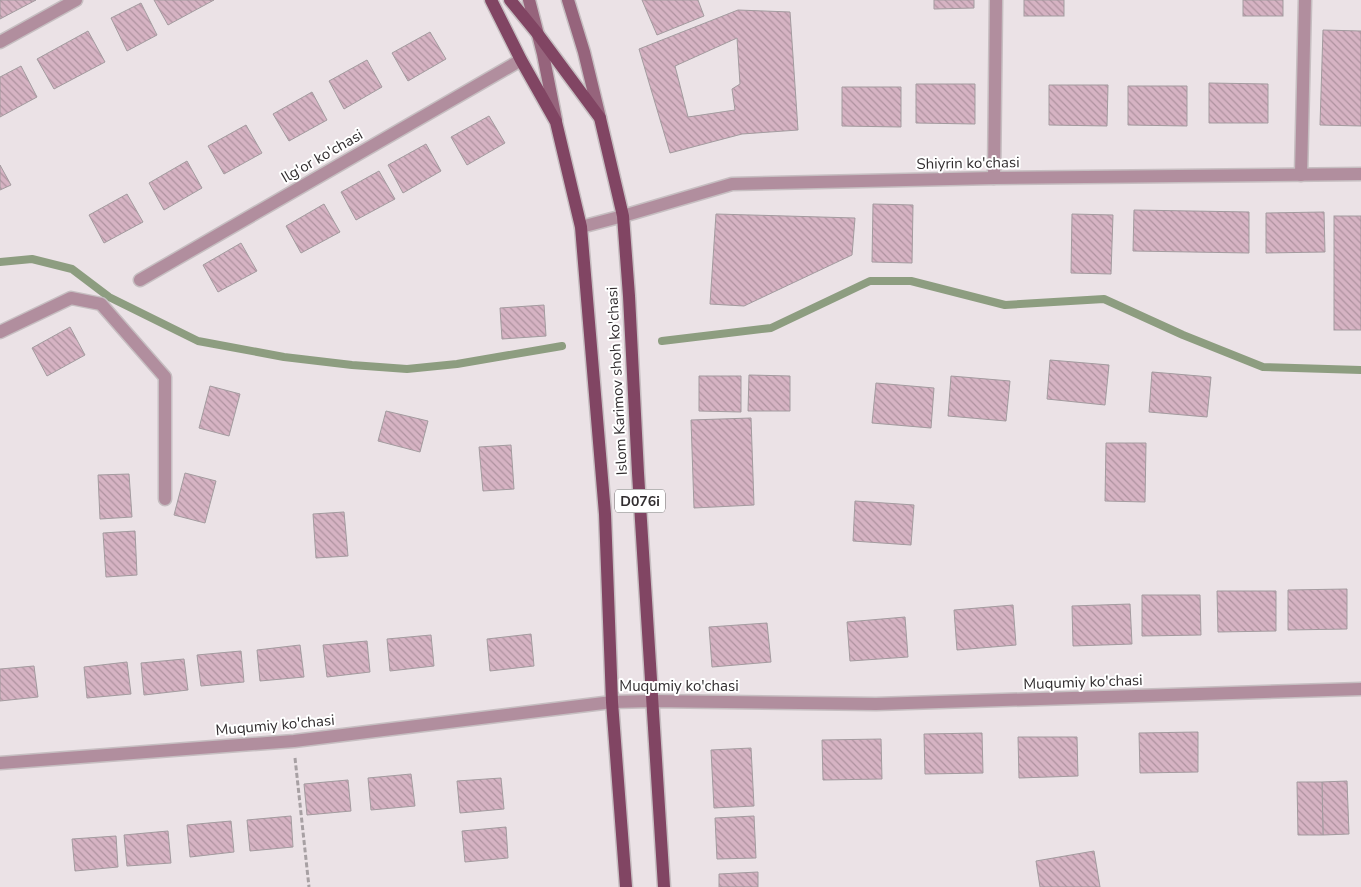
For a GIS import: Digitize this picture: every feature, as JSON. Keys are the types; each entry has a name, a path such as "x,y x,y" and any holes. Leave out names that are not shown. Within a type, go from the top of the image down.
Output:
{"main road":[{"path":"491,0 556,122"},
{"path":"510,0 538,32 600,118"},
{"name":"Islom Karimov shoh ko'chasi","path":"529,0 538,32 556,122 581,227 605,514 612,702 626,887"},
{"name":"Islom Karimov shoh ko'chasi","path":"568,0 584,52 622,216 629,296 664,887"}],"street":[{"path":"0,42 76,0"},
{"path":"994,178 996,0"},
{"path":"1301,175 1305,0"},
{"name":"Ilg'or ko'chasi","path":"140,280 522,60"},
{"name":"Shiyrin ko'chasi","path":"581,227 732,184 994,178 1361,174"},
{"path":"0,332 71,298 100,304 165,377 165,499"},
{"name":"Muqumiy ko'chasi","path":"0,763 294,741 612,702 876,704 1361,689"}],"path":[{"path":"294,741 309,887"}],"building":[{"path":"0,0 36,0 0,19"},
{"path":"154,0 214,0 168,25"},
{"path":"642,0 698,0 704,16 657,35"},
{"path":"934,0 974,0 974,8 934,9"},
{"path":"1024,0 1064,0 1064,16 1024,16"},
{"path":"1243,0 1283,0 1283,16 1243,16"},
{"path":"141,3 157,35 127,51 111,18"},
{"path":"738,10 790,12 798,130 742,134 670,153 639,49","holes":["737,38 740,84 732,89 735,110 688,117 675,66"]},
{"path":"1323,30 1361,31 1361,126 1320,125"},
{"path":"88,31 105,62 54,89 37,59"},
{"path":"430,32 446,59 408,81 392,53"},
{"path":"367,60 382,87 344,109 329,81"},
{"path":"21,66 37,97 0,117 0,77"},
{"path":"1209,83 1268,84 1268,123 1209,123"},
{"path":"916,84 975,84 975,124 916,123"},
{"path":"1049,85 1108,85 1107,126 1049,125"},
{"path":"1128,86 1187,86 1187,126 1128,125"},
{"path":"842,87 901,87 901,127 842,126"},
{"path":"312,92 327,120 289,141 273,114"},
{"path":"489,116 505,143 467,165 451,137"},
{"path":"246,125 262,153 224,174 208,146"},
{"path":"426,144 441,171 403,193 388,165"},
{"path":"187,161 202,188 164,210 149,183"},
{"path":"0,165 11,185 0,190"},
{"path":"379,171 395,199 356,220 341,192"},
{"path":"127,194 143,222 104,243 89,215"},
{"path":"324,204 340,232 301,253 286,226"},
{"path":"873,204 913,205 912,263 872,262"},
{"path":"1134,210 1249,212 1249,253 1133,251"},
{"path":"1324,212 1325,252 1266,253 1266,213"},
{"path":"716,214 855,218 852,255 744,306 710,304"},
{"path":"1072,214 1113,215 1111,274 1071,273"},
{"path":"1334,216 1361,216 1361,330 1334,330"},
{"path":"241,243 257,271 218,292 203,265"},
{"path":"544,305 546,336 502,339 500,308"},
{"path":"70,327 85,355 47,376 32,348"},
{"path":"1050,360 1109,365 1105,405 1047,399"},
{"path":"1152,372 1211,377 1207,417 1149,412"},
{"path":"749,375 790,376 790,411 748,411"},
{"path":"699,376 741,376 741,412 699,411"},
{"path":"951,376 1010,381 1006,421 948,416"},
{"path":"876,383 934,388 931,428 872,423"},
{"path":"210,386 240,394 229,436 199,428"},
{"path":"386,411 428,421 420,452 378,441"},
{"path":"751,418 754,505 694,508 691,420"},
{"path":"1106,443 1146,443 1145,502 1105,501"},
{"path":"511,445 514,489 483,491 479,447"},
{"path":"185,473 216,481 205,523 174,515"},
{"path":"129,474 132,517 100,519 98,475"},
{"path":"855,501 914,505 911,545 853,541"},
{"path":"344,512 348,556 316,558 313,514"},
{"path":"135,531 137,575 106,577 103,533"},
{"path":"1347,589 1347,629 1288,630 1288,590"},
{"path":"1217,591 1276,591 1276,631 1218,632"},
{"path":"1142,595 1200,595 1201,635 1142,636"},
{"path":"1130,604 1132,644 1073,646 1072,606"},
{"path":"1013,605 1016,645 957,650 954,610"},
{"path":"905,617 908,657 850,661 847,622"},
{"path":"767,623 771,662 712,667 709,627"},
{"path":"531,634 534,666 490,671 487,639"},
{"path":"431,635 434,666 390,671 387,639"},
{"path":"367,641 370,672 327,677 323,645"},
{"path":"300,645 304,677 260,681 257,650"},
{"path":"241,651 244,682 201,686 197,655"},
{"path":"184,659 188,690 144,695 141,663"},
{"path":"127,662 131,694 87,698 84,667"},
{"path":"34,666 38,697 0,701 0,669"},
{"path":"1198,732 1198,772 1140,773 1139,733"},
{"path":"982,733 983,773 925,774 924,734"},
{"path":"1018,737 1077,737 1078,776 1019,778"},
{"path":"881,739 882,779 823,780 822,740"},
{"path":"751,748 754,806 714,808 711,750"},
{"path":"411,774 415,806 371,810 368,778"},
{"path":"501,778 504,809 460,813 457,781"},
{"path":"348,780 351,811 307,815 304,784"},
{"path":"1347,781 1349,834 1323,835 1322,782"},
{"path":"1297,782 1322,782 1323,835 1298,835"},
{"path":"291,816 293,847 250,851 247,820"},
{"path":"754,816 756,858 717,859 715,818"},
{"path":"231,821 234,852 190,857 187,825"},
{"path":"506,827 508,858 465,862 462,831"},
{"path":"168,831 171,863 127,866 124,835"},
{"path":"116,836 118,867 75,871 72,839"},
{"path":"1094,851 1100,887 1040,887 1036,861"},
{"path":"758,872 758,887 719,887 719,874"}],"waterway":[{"path":"0,262 32,259 72,269 109,297 198,341 284,357 407,369 457,364 562,346"},
{"path":"662,341 771,328 870,281 911,281 1005,305 1104,299 1183,335 1263,367 1361,370"}]}
